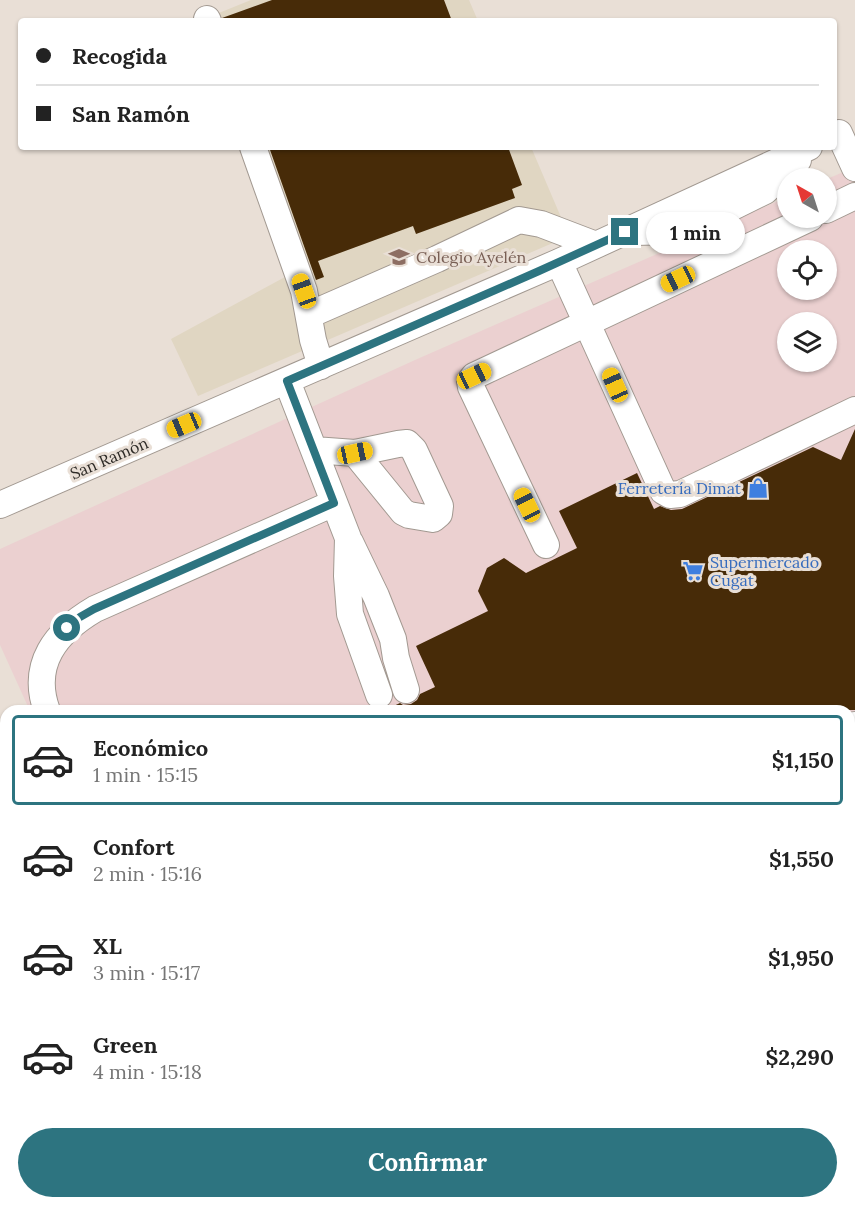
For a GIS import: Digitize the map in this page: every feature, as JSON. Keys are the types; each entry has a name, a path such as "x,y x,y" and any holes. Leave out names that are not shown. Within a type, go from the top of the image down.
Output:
{"street":[{"path":"842,131 855,168"},
{"path":"254,150 304,291 313,340 321,366"},
{"name":"San Ramón","path":"0,506 559,262 803,150"},
{"path":"625,232 688,229 765,191 807,150"},
{"path":"726,211 766,167"},
{"path":"837,205 855,196"},
{"path":"309,315 519,220 542,224 596,245"},
{"path":"546,545 470,381 474,376 586,322 788,228"},
{"path":"559,262 663,491 670,495 680,494 855,410"},
{"path":"287,381 348,538 393,639 406,690"},
{"path":"314,450 355,453"},
{"path":"46,705 42,690 44,663 57,638 80,617 334,503"},
{"path":"348,538 347,576 350,614 379,695"}],"shaded area":[{"path":"251,0 469,0 477,18 206,18"},
{"name":"Colegio Ayelén","path":"242,150 532,150 569,236 198,396 171,339 285,277"},
{"path":"855,167 855,705 27,705 0,645 0,549 415,360 777,201 777,228 837,228 837,175"}],"building":[{"path":"272,0 444,0 451,18 222,18"},
{"path":"270,150 509,150 522,185 512,189 515,198 416,234 413,226 318,261 324,277 316,280"},
{"name":"Supermercado Cugat","path":"855,429 855,705 403,705 411,704 420,694 435,687 416,646 488,611 478,591 487,568 504,558 526,573 577,548 559,511 637,473 654,509 660,506 671,510 682,509 813,447 841,460"}],"place":[{"name":"Colegio Ayelén","path":"399,257"},
{"name":"Ferretería Dimat","path":"758,488"},
{"name":"Supermercado Cugat","path":"693,571"}],"route":[{"path":"67,628 94,609 334,503 287,381 625,232"}]}
